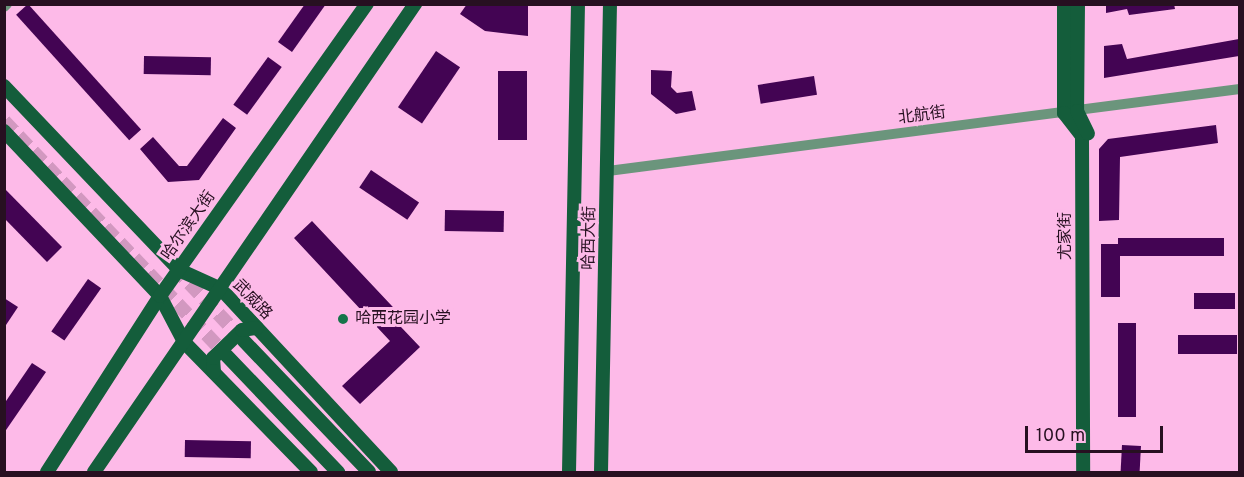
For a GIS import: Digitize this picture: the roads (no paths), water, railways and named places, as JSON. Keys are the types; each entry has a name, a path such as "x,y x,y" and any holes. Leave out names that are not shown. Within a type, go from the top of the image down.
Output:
{"main road":[{"name":"哈尔滨大街","path":"47,472 160,296 367,4"},
{"path":"94,472 415,4"},
{"name":"哈西大街","path":"568,472 578,4"},
{"name":"哈西大街","path":"601,472 610,4"},
{"name":"尤家街","path":"1064,4 1071,112 1082,136 1083,472"},
{"name":"尤家街","path":"1078,4 1071,112 1088,133 1090,472"},
{"name":"武威路","path":"4,86 179,270 221,289 391,472"},
{"path":"4,131 160,296 184,342 311,472"},
{"path":"214,372 213,358 242,330 257,328"},
{"name":"武威路","path":"244,341 369,472"},
{"path":"227,356 338,472"}],"street":[{"name":"北航街","path":"608,171 1239,89"}],"tunnel":[{"path":"4,121 227,356"},
{"path":"175,268 244,341"}],"place":[{"name":"哈西花园小学","path":"343,319"}]}
